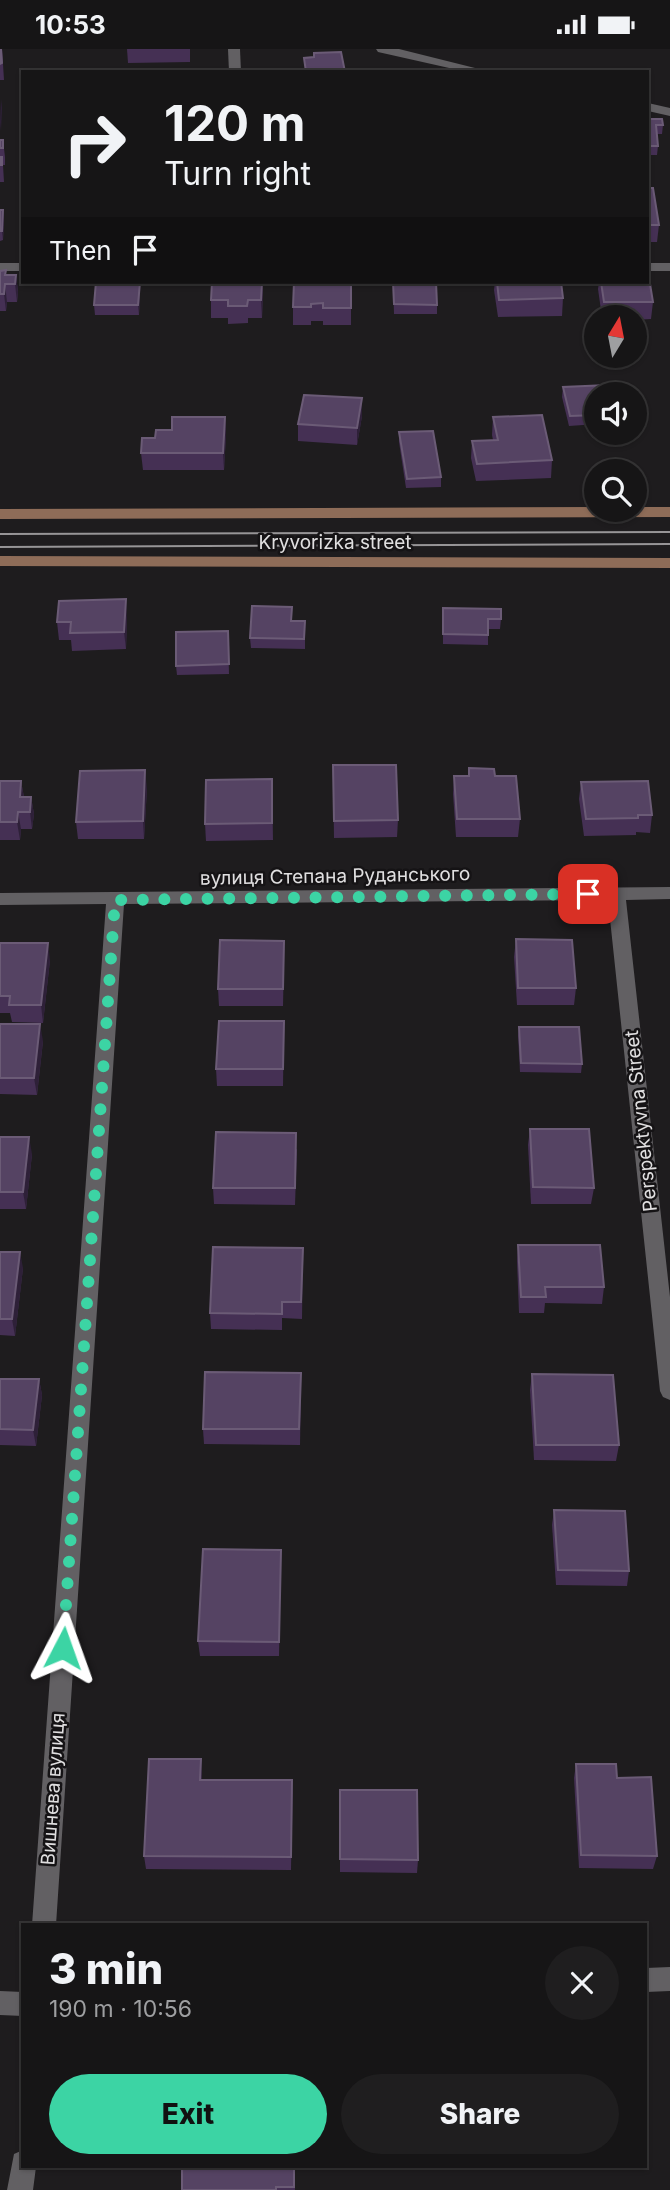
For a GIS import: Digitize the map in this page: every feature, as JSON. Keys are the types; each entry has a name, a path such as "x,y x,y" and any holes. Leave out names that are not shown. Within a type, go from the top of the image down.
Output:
{"main road":[{"name":"Kryvorizka street","path":"0,514 670,512"},
{"name":"Kryvorizka street","path":"0,561 670,563"}],"street":[{"path":"234,49 234,70"},
{"path":"382,49 476,70"},
{"path":"649,107 670,112"},
{"path":"0,267 21,267"},
{"path":"649,267 670,267"},
{"name":"вулиця Степана Руданського","path":"0,899 670,893"},
{"name":"Perspektyvna Street","path":"616,894 670,1391"},
{"name":"Вишнева вулиця","path":"44,1923 115,900"},
{"path":"647,1980 670,1979"},
{"path":"0,2003 21,2004"},
{"path":"20,2190 22,2168"}],"building":[{"path":"341,52 345,70 306,70 304,58 314,57 314,53"},
{"path":"649,119 662,119 663,125 656,125 658,146 649,146"},
{"path":"649,188 653,188 659,225 649,225"},
{"path":"0,210 3,210 2,231 0,231"},
{"path":"6,270 5,275 16,275 15,284 5,284 4,294 0,294 0,271"},
{"path":"649,278 653,302 604,302 601,284 649,284"},
{"path":"96,284 140,284 138,305 94,305"},
{"path":"212,284 262,284 261,300 248,300 247,306 228,306 228,300 211,300"},
{"path":"294,284 351,284 351,308 323,308 323,303 311,304 311,307 293,307"},
{"path":"393,284 436,284 437,305 394,304"},
{"path":"497,284 561,284 563,298 499,300"},
{"path":"584,386 584,415 570,416 563,387"},
{"path":"304,395 362,398 357,428 298,424"},
{"path":"542,415 552,460 477,464 472,441 498,440 493,417"},
{"path":"172,417 225,417 223,453 141,453 142,438 155,438 156,430 172,430"},
{"path":"433,431 441,477 407,479 399,432"},
{"path":"126,599 124,632 70,633 71,622 57,622 59,601"},
{"path":"252,606 292,607 291,621 305,621 304,639 250,638"},
{"path":"443,608 501,609 501,619 488,619 488,635 443,634"},
{"path":"228,631 229,664 176,666 176,632"},
{"path":"333,765 396,765 398,820 334,821"},
{"path":"469,768 494,769 495,776 516,776 520,819 457,819 454,776 469,776"},
{"path":"145,770 143,821 76,822 80,771"},
{"path":"272,779 272,823 205,824 206,780"},
{"path":"0,781 21,781 20,797 31,797 30,812 18,812 17,822 0,822"},
{"path":"648,781 652,815 638,815 638,818 586,819 581,782"},
{"path":"516,939 572,940 576,988 518,988"},
{"path":"220,940 284,941 283,989 218,989"},
{"path":"0,943 48,943 41,1005 9,1005 10,996 0,996"},
{"path":"219,1021 284,1021 283,1069 216,1069"},
{"path":"0,1024 40,1024 34,1078 0,1078"},
{"path":"519,1027 579,1027 582,1064 521,1063"},
{"path":"530,1129 589,1129 594,1188 533,1187"},
{"path":"216,1132 296,1133 295,1188 213,1188"},
{"path":"0,1137 29,1137 23,1192 0,1192"},
{"path":"518,1245 600,1245 604,1287 545,1287 546,1297 521,1297"},
{"path":"213,1247 303,1248 301,1302 282,1302 282,1314 210,1313"},
{"path":"0,1252 20,1252 12,1319 0,1319"},
{"path":"205,1372 301,1373 299,1429 203,1429"},
{"path":"532,1374 613,1375 619,1445 536,1445"},
{"path":"0,1379 39,1379 33,1430 0,1429"},
{"path":"554,1510 625,1511 629,1571 558,1570"},
{"path":"203,1549 281,1550 279,1642 198,1641"},
{"path":"149,1759 201,1759 200,1780 292,1780 291,1857 144,1856"},
{"path":"576,1764 616,1764 617,1778 651,1777 657,1856 581,1855"},
{"path":"340,1790 417,1790 418,1860 340,1859"},
{"path":"182,2168 294,2168 294,2187 276,2187 276,2190 182,2190"}],"tram line":[{"path":"0,534 670,532"},
{"path":"0,547 670,544"}],"route":[{"path":"63,1648 115,900 588,894"}]}
